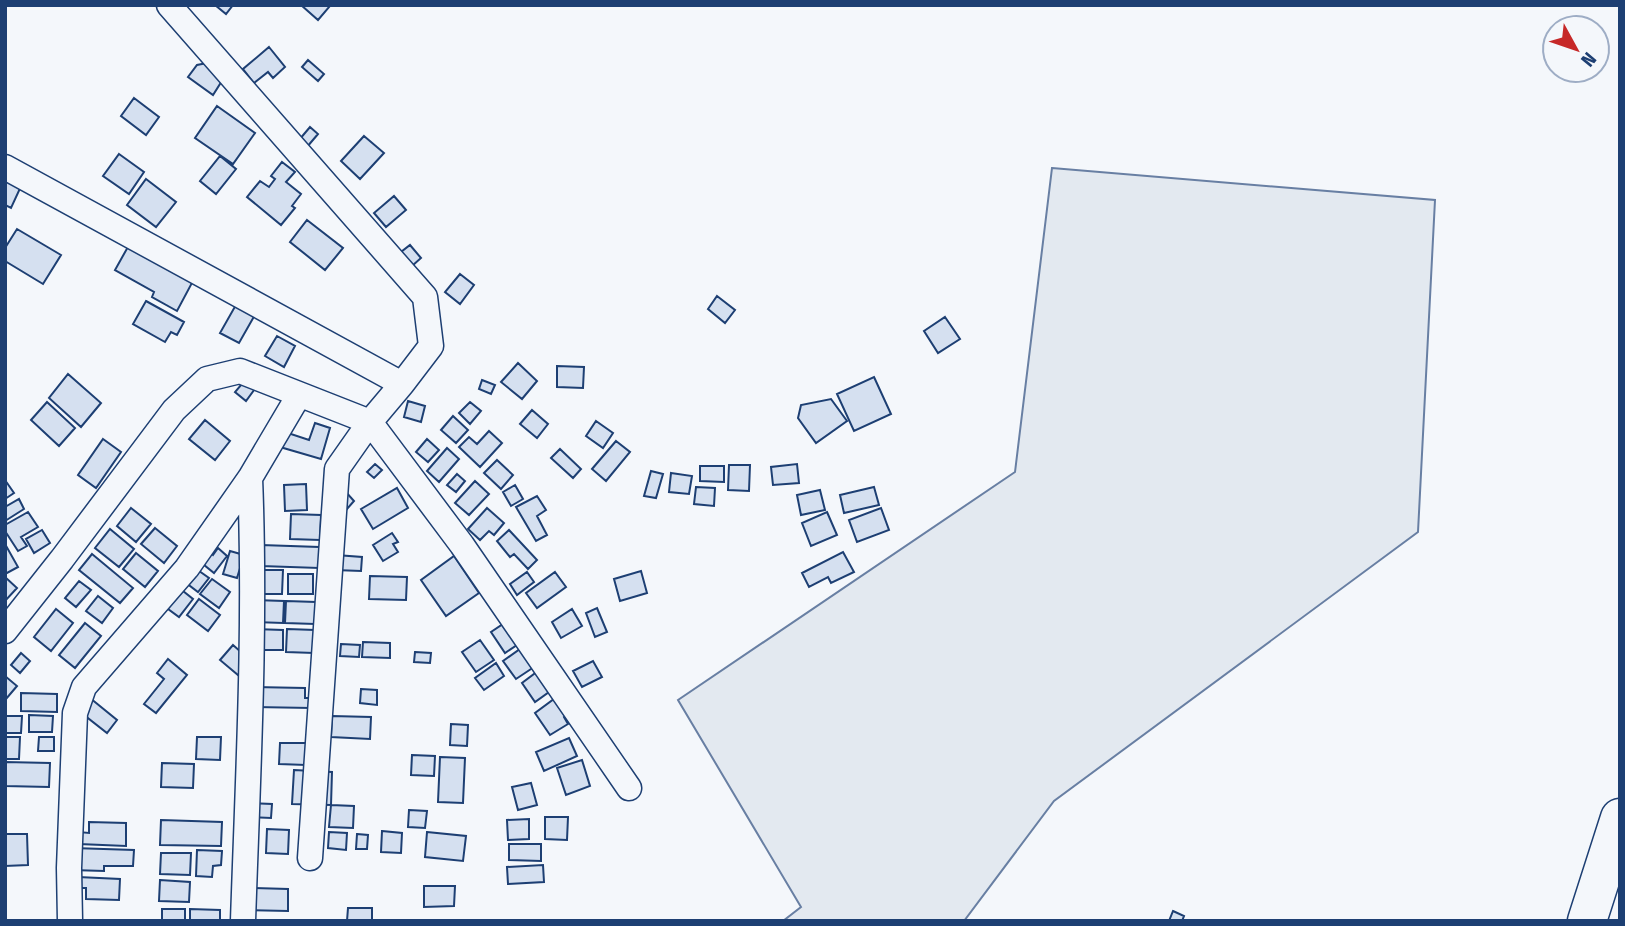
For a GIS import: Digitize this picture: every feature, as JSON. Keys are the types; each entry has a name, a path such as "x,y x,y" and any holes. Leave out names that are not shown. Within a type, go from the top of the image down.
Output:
{"highway":[{"path":"1587,921 1620,818"}],"street":[{"path":"169,5 425,298 431,346 370,422 337,469 310,858"},
{"path":"5,167 402,384"},
{"path":"5,631 174,410 206,379 240,371 370,422 462,545 629,788"},
{"path":"70,921 69,868 75,713 84,687 187,568 250,478 299,395"},
{"path":"243,921 253,541 250,478"}],"shaded area":[{"path":"1052,168 1435,200 1418,532 1054,801 964,921 783,921 801,907 678,700 1015,472"}],"building":[{"path":"215,5 233,5 226,14"},
{"path":"301,5 330,5 330,6 318,20"},
{"path":"269,47 285,67 273,78 268,72 254,83 243,69"},
{"path":"308,60 324,74 318,81 302,67"},
{"path":"212,62 225,76 213,95 188,77 197,65"},
{"path":"134,98 159,117 146,135 121,116"},
{"path":"217,106 255,133 233,164 195,138"},
{"path":"310,127 318,134 307,147 299,140"},
{"path":"364,136 384,153 360,179 341,161"},
{"path":"119,154 144,172 129,194 103,176"},
{"path":"220,156 236,169 216,194 200,181"},
{"path":"282,162 295,172 286,182 301,194 292,206 295,208 281,225 247,197 260,181 269,187 275,179 271,176"},
{"path":"5,173 23,182 11,208 5,205"},
{"path":"146,179 176,202 156,227 127,205"},
{"path":"394,196 406,210 386,227 374,213"},
{"path":"307,220 343,248 325,270 290,242"},
{"path":"17,229 61,255 43,284 5,261 5,248"},
{"path":"129,245 193,281 177,311 152,297 154,292 115,270"},
{"path":"410,245 421,258 412,266 401,252"},
{"path":"460,274 474,285 460,304 445,292"},
{"path":"717,296 735,310 725,323 708,309"},
{"path":"146,301 184,322 177,335 171,332 165,342 133,324"},
{"path":"237,303 256,313 239,343 220,333"},
{"path":"945,317 960,339 938,353 924,331"},
{"path":"277,336 295,346 284,367 265,356"},
{"path":"518,363 537,381 522,399 501,382"},
{"path":"557,366 584,367 583,388 557,387"},
{"path":"68,374 101,403 81,427 49,398"},
{"path":"874,377 891,414 854,431 837,394"},
{"path":"247,378 257,386 246,401 235,392"},
{"path":"482,380 495,385 491,394 479,389"},
{"path":"831,399 847,421 816,443 798,418 801,405"},
{"path":"408,401 425,406 421,422 404,417"},
{"path":"47,402 75,428 59,446 31,420"},
{"path":"470,402 481,411 470,424 459,413"},
{"path":"532,410 548,424 537,438 520,424"},
{"path":"453,416 468,430 456,443 441,430"},
{"path":"205,420 230,441 215,460 189,439"},
{"path":"596,421 613,433 603,448 586,436"},
{"path":"315,423 330,428 321,459 280,447 285,432 309,440"},
{"path":"489,431 502,443 480,467 459,447 469,437 477,444"},
{"path":"103,439 121,452 96,488 78,475"},
{"path":"427,439 439,450 428,462 416,452"},
{"path":"616,441 630,452 606,481 592,469"},
{"path":"447,448 459,459 439,482 427,471"},
{"path":"560,449 581,469 573,478 551,458"},
{"path":"497,460 513,475 501,489 484,473"},
{"path":"375,464 382,470 374,478 367,472"},
{"path":"797,464 799,483 773,485 771,467"},
{"path":"729,465 750,465 749,491 728,490"},
{"path":"700,466 724,466 724,482 700,481"},
{"path":"651,471 663,474 656,498 644,496"},
{"path":"671,473 692,476 689,494 669,492"},
{"path":"457,474 465,481 456,492 447,485"},
{"path":"5,480 14,493 5,499"},
{"path":"475,481 489,494 469,515 455,503"},
{"path":"306,484 307,510 285,511 284,485"},
{"path":"515,485 523,499 511,506 503,492"},
{"path":"696,487 715,488 714,506 694,504"},
{"path":"874,487 879,505 844,513 840,495"},
{"path":"397,488 408,508 373,529 361,509"},
{"path":"820,490 825,510 801,515 797,495"},
{"path":"345,491 354,501 347,509 337,498"},
{"path":"537,496 546,510 537,516 547,535 536,541 516,507"},
{"path":"19,499 24,509 5,521 5,507"},
{"path":"131,508 151,524 136,542 117,526"},
{"path":"487,508 504,523 494,535 489,531 480,540 468,529"},
{"path":"881,508 889,530 857,542 849,520"},
{"path":"28,512 38,527 21,537 27,546 18,551 5,531 5,525"},
{"path":"827,512 837,535 811,546 802,523"},
{"path":"291,514 321,515 320,540 290,539"},
{"path":"155,528 177,546 164,563 141,544"},
{"path":"110,529 134,549 119,567 95,548"},
{"path":"42,530 50,543 34,553 26,539"},
{"path":"509,530 537,560 528,569 514,554 510,557 497,541"},
{"path":"392,533 398,542 393,544 398,552 383,561 373,545"},
{"path":"5,544 18,567 7,573 5,571"},
{"path":"261,545 319,547 319,568 261,566"},
{"path":"218,548 227,556 214,573 198,560 207,549 213,555"},
{"path":"230,551 244,555 237,578 223,574"},
{"path":"843,552 854,572 831,583 828,577 809,587 802,573"},
{"path":"136,553 158,571 145,587 123,569"},
{"path":"92,554 133,588 120,603 79,570"},
{"path":"336,555 362,557 361,571 335,570"},
{"path":"454,556 479,593 446,616 421,580"},
{"path":"192,566 209,578 198,592 181,579"},
{"path":"258,570 283,570 282,594 257,594"},
{"path":"641,571 647,593 620,601 614,579"},
{"path":"527,572 534,582 517,595 510,584"},
{"path":"555,572 566,587 537,608 526,593"},
{"path":"288,574 313,574 313,594 288,594"},
{"path":"370,576 407,577 406,600 369,599"},
{"path":"5,577 17,588 5,601"},
{"path":"212,579 230,592 219,608 200,594"},
{"path":"79,581 91,590 76,607 65,598"},
{"path":"178,587 193,599 179,617 164,606"},
{"path":"98,596 113,608 102,623 86,611"},
{"path":"199,599 220,615 208,631 187,615"},
{"path":"254,600 284,601 283,623 253,622"},
{"path":"286,601 316,602 315,624 285,623"},
{"path":"597,608 607,632 595,637 586,613"},
{"path":"56,609 73,623 51,651 34,637"},
{"path":"572,609 582,626 561,638 552,622"},
{"path":"506,622 520,643 505,653 491,632"},
{"path":"85,623 101,636 75,668 59,655"},
{"path":"253,629 283,630 283,650 252,650"},
{"path":"287,629 315,630 314,653 286,652"},
{"path":"480,640 494,660 476,672 462,652"},
{"path":"363,642 390,643 390,658 362,657"},
{"path":"341,644 360,645 359,657 340,656"},
{"path":"527,644 540,663 516,679 503,661"},
{"path":"233,645 250,660 238,675 220,660"},
{"path":"415,652 431,653 430,663 414,662"},
{"path":"21,653 30,661 20,673 11,665"},
{"path":"168,659 187,675 156,713 144,704 164,679 157,673"},
{"path":"593,661 602,677 582,687 573,671"},
{"path":"496,663 504,676 484,690 475,678"},
{"path":"542,668 556,687 535,702 522,683"},
{"path":"5,676 17,686 6,699 5,698"},
{"path":"253,687 305,688 305,698 312,698 311,708 252,707"},
{"path":"361,689 377,690 377,705 360,703"},
{"path":"21,693 57,694 57,712 21,711"},
{"path":"558,696 570,713 564,717 568,724 550,735 535,713"},
{"path":"90,698 117,720 107,733 79,711"},
{"path":"29,715 53,716 52,732 29,732"},
{"path":"5,716 22,716 21,733 5,733"},
{"path":"332,716 371,717 370,739 331,737"},
{"path":"451,724 468,725 467,746 450,745"},
{"path":"5,737 20,737 19,759 5,759"},
{"path":"39,737 54,737 54,751 38,751"},
{"path":"197,737 221,737 220,760 196,759"},
{"path":"569,738 577,756 544,771 536,752"},
{"path":"280,743 307,743 306,765 279,764"},
{"path":"412,755 435,756 434,776 411,775"},
{"path":"440,757 465,758 463,803 438,802"},
{"path":"582,760 590,786 566,795 557,768"},
{"path":"5,762 50,763 49,787 5,786"},
{"path":"162,763 194,764 193,788 161,787"},
{"path":"294,770 332,772 331,805 292,804"},
{"path":"531,783 537,805 518,810 512,787"},
{"path":"251,803 272,804 271,818 250,817"},
{"path":"331,805 354,806 353,828 329,827"},
{"path":"409,810 427,811 425,828 408,827"},
{"path":"545,817 568,817 567,840 545,839"},
{"path":"529,819 529,839 508,840 507,820"},
{"path":"161,820 222,822 221,846 160,845"},
{"path":"89,822 126,823 126,846 79,844 79,832 89,833"},
{"path":"267,829 289,830 288,854 266,853"},
{"path":"382,831 402,833 401,853 381,852"},
{"path":"329,832 347,833 346,850 328,848"},
{"path":"427,832 466,836 463,861 425,857"},
{"path":"5,834 27,834 28,865 5,866"},
{"path":"357,834 368,835 367,849 356,849"},
{"path":"509,844 541,844 541,861 509,860"},
{"path":"73,848 134,850 133,866 104,866 104,871 72,870"},
{"path":"197,850 222,851 221,865 213,866 212,877 196,876"},
{"path":"161,853 191,853 190,875 160,874"},
{"path":"543,865 544,882 508,884 507,867"},
{"path":"78,877 120,879 119,900 86,899 86,888 78,888"},
{"path":"160,880 190,882 189,902 159,901"},
{"path":"424,886 455,886 454,906 424,907"},
{"path":"250,888 288,889 288,911 249,910"},
{"path":"348,908 372,908 372,921 347,921"},
{"path":"162,909 185,909 185,921 162,921"},
{"path":"190,909 220,910 220,921 190,921"},
{"path":"1173,911 1184,916 1182,921 1169,921"}]}
